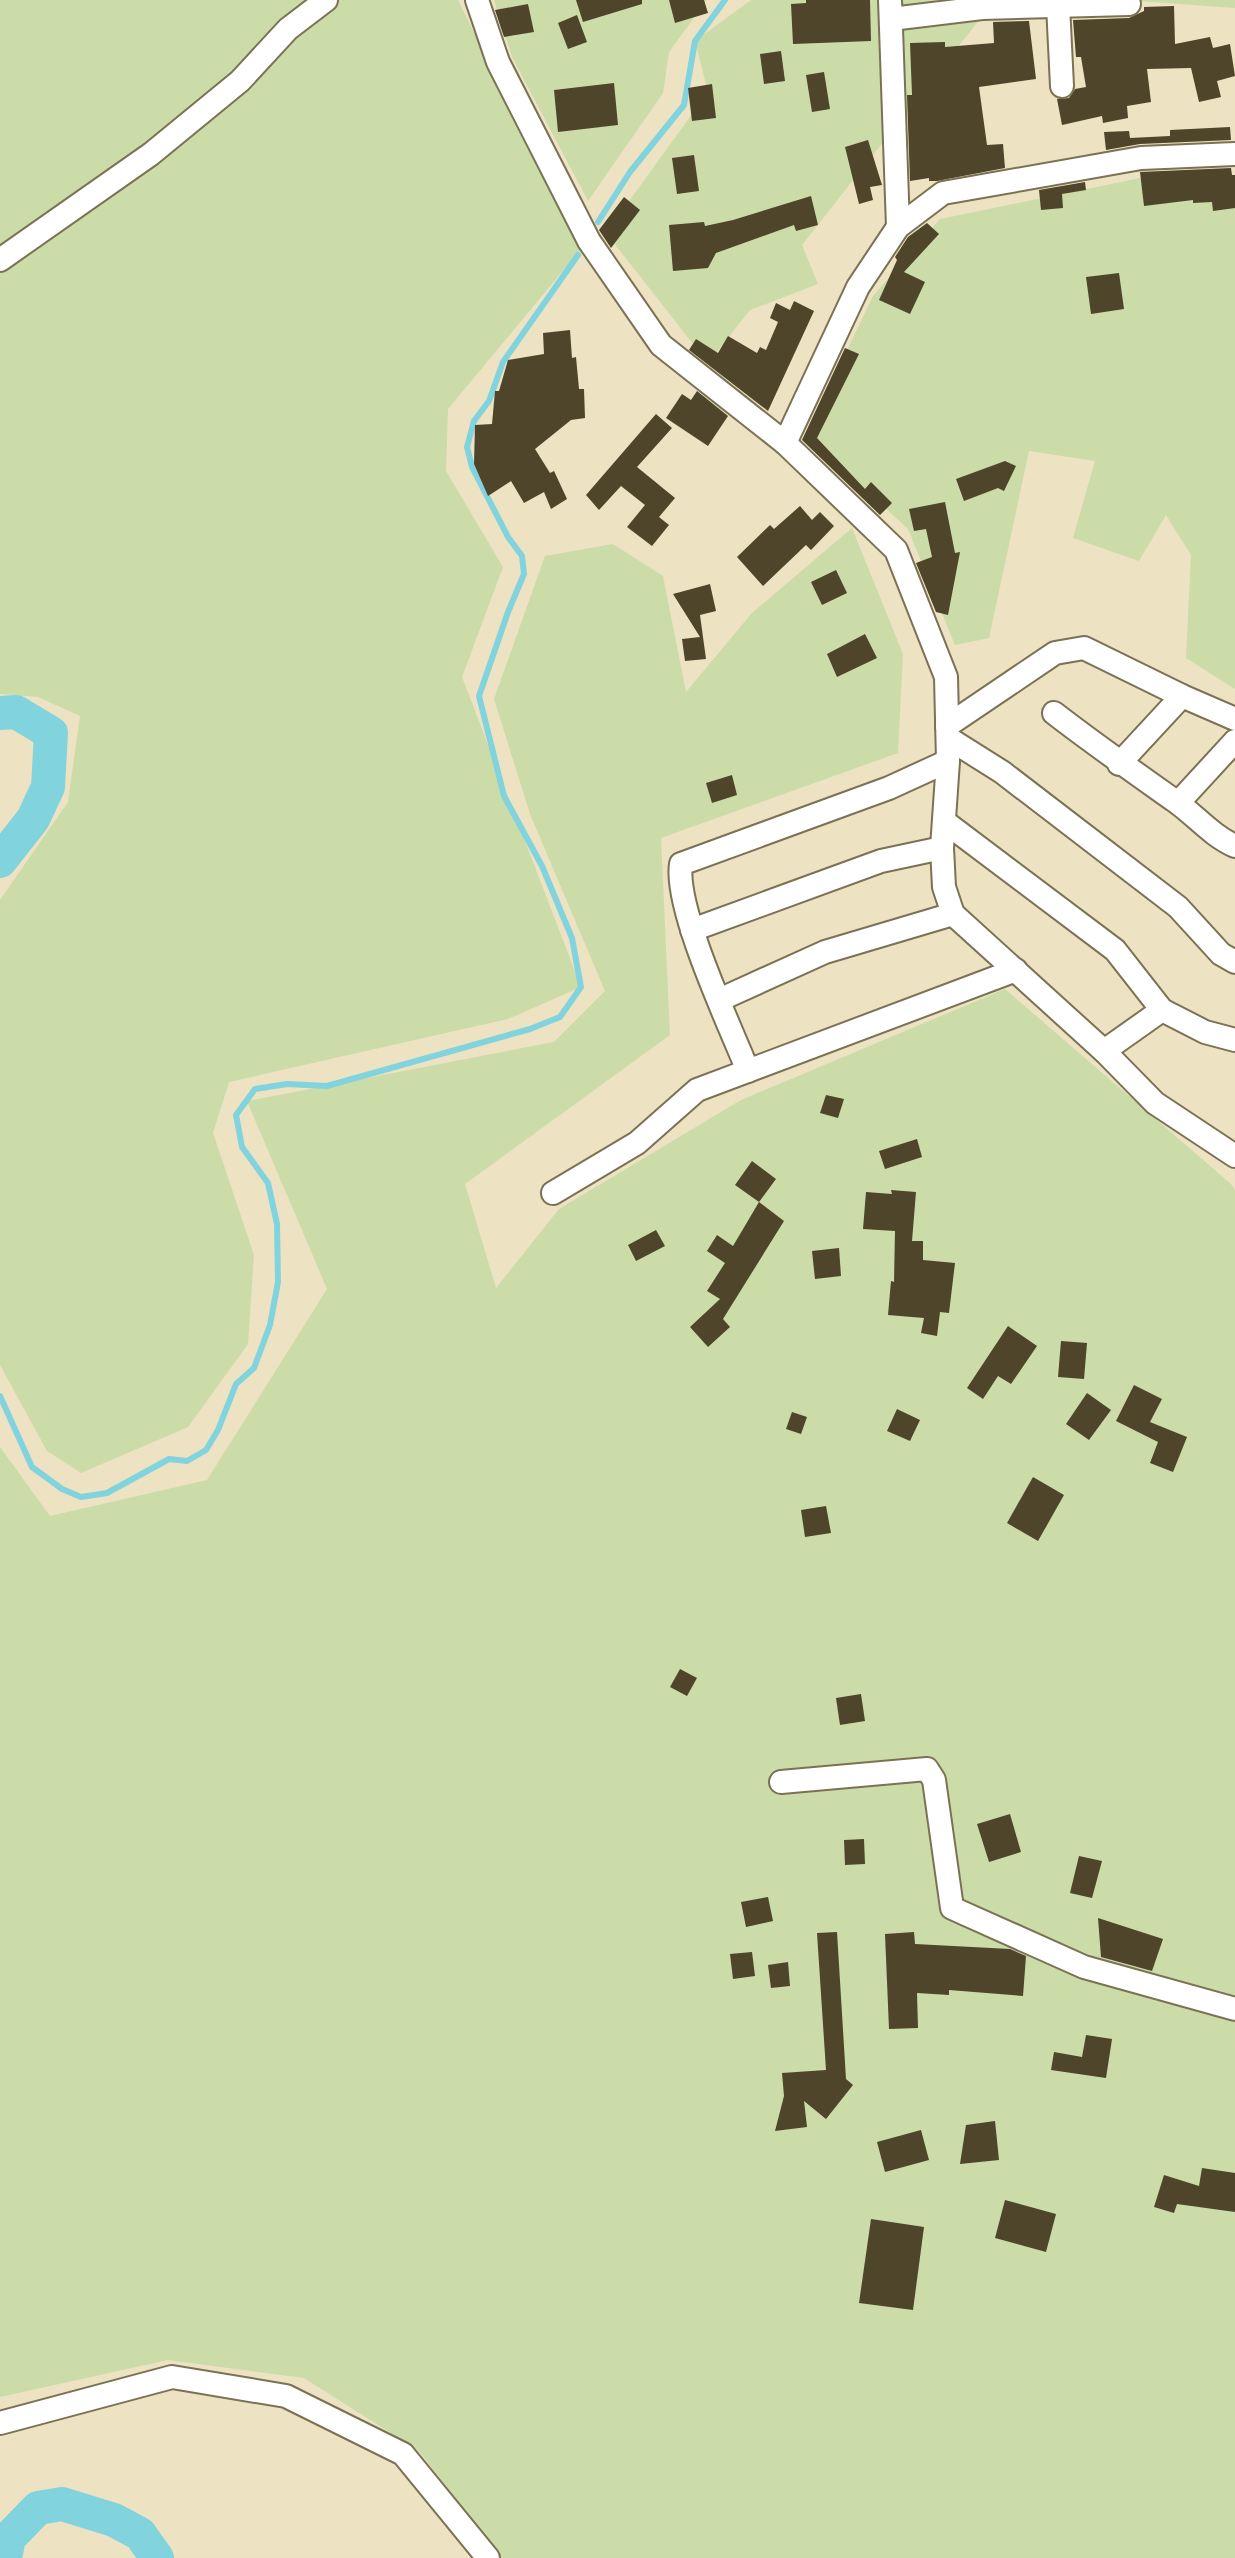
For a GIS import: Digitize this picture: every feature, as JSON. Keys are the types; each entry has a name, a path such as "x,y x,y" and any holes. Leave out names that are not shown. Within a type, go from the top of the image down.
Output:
{"street":[{"path":"0,260 151,154 240,81 288,29 326,0"},
{"path":"477,0 498,62 589,241 661,345 785,443 896,550 946,677 948,761 942,848 944,887 953,914 1104,1051 1155,1103 1235,1156"},
{"path":"898,227 891,10 981,4 1129,4"},
{"path":"1058,5 1062,86"},
{"path":"785,443 858,287 898,227 943,193 1141,158 1235,154"},
{"path":"947,732 1055,653 1084,648 1235,719"},
{"path":"1119,764 1182,696"},
{"path":"1054,713 1119,764 1235,846"},
{"path":"947,732 1178,907 1221,954 1235,962"},
{"path":"1178,803 1235,741"},
{"path":"748,1071 692,930 679,874 681,864 889,788 948,761"},
{"path":"945,822 1115,950 1162,1010 1205,1032 1235,1040"},
{"path":"692,930 881,861 942,848"},
{"path":"719,1000 825,952 953,914"},
{"path":"553,1193 637,1143 697,1090 1016,970"},
{"path":"1104,1051 1162,1010"},
{"path":"781,1782 927,1769 934,1780 952,1908 1084,1967 1235,2009"},
{"path":"0,2423 172,2377 286,2396 403,2454 488,2558"}],"green space":[{"path":"0,0 458,0 581,249 448,409 446,471 503,567 462,677 581,987 508,1019 229,1082 213,1133 254,1255 248,1344 188,1427 81,1473 47,1451 0,1365 0,900 68,802 80,716 38,697 0,694"},
{"path":"494,0 707,0 669,52 663,93 588,201 512,57"},
{"path":"751,0 995,0 802,245 818,284 750,310 708,363 606,233 708,92 695,41"},
{"path":"1124,0 1235,0 1235,8 1234,8"},
{"path":"1235,175 1235,689 1186,658 1191,555 1166,515 1139,561 1073,538 1095,461 1029,451 989,638 955,645 908,529 806,435 873,296 940,219 1150,176"},
{"path":"852,528 903,654 898,753 661,838 670,1035 465,1184 496,1288 559,1209 741,1100 1005,989 1235,1190 1235,2558 502,2558 419,2451 304,2378 168,2360 0,2397 0,1447 50,1516 207,1480 327,1289 247,1101 554,1042 605,991 530,814 494,699 545,556 613,544 663,576 686,692 752,613"}],"building":[{"path":"576,0 642,0 642,4 583,22"},
{"path":"669,0 704,0 708,13 675,23"},
{"path":"806,0 870,0 871,41 793,44 791,4 806,3"},
{"path":"528,4 534,32 504,37 495,10"},
{"path":"1174,6 1175,44 1210,37 1213,48 1230,44 1235,76 1217,81 1221,97 1199,102 1191,68 1147,69 1151,102 1127,106 1128,118 1103,123 1102,116 1062,125 1057,99 1069,98 1075,89 1086,87 1081,57 1076,57 1073,20 1129,18 1144,11 1144,7"},
{"path":"577,15 587,42 568,49 558,23"},
{"path":"1029,21 1036,79 979,87 987,145 1003,144 1005,168 937,181 929,181 929,178 910,181 907,95 912,95 910,43 945,42 945,47 994,43 993,22"},
{"path":"781,51 785,81 764,84 760,54"},
{"path":"824,72 830,109 812,112 806,75"},
{"path":"614,83 618,125 558,132 554,90"},
{"path":"712,84 716,118 692,121 688,88"},
{"path":"1230,127 1231,140 1140,144 1106,150 1104,132 1129,131 1130,138 1170,136 1170,130"},
{"path":"868,140 882,185 870,187 873,200 859,204 845,147"},
{"path":"694,155 699,191 677,194 672,158"},
{"path":"1231,168 1232,175 1235,175 1235,208 1213,211 1212,202 1193,203 1193,200 1144,206 1140,172"},
{"path":"1085,182 1086,190 1062,194 1063,208 1041,210 1039,190"},
{"path":"811,196 818,225 796,231 794,225 716,253 708,268 673,271 669,225 704,222 705,226"},
{"path":"624,197 640,210 611,248 599,230"},
{"path":"927,223 939,234 904,272 925,282 910,314 879,300 897,260 895,257 908,237"},
{"path":"1119,273 1124,309 1091,314 1086,277"},
{"path":"794,301 814,311 768,411 689,350 696,339 718,353 728,336 757,353 760,347 766,350 778,322 770,318 776,303 790,310"},
{"path":"570,330 579,389 584,389 585,418 571,420 535,449 550,473 554,471 567,499 551,509 544,492 524,503 511,481 488,496 474,464 475,425 492,424 495,391 499,391 508,360 544,354 543,333"},
{"path":"845,348 859,354 817,438 865,489 871,482 892,503 880,515 802,440"},
{"path":"697,391 728,416 708,446 666,418 682,394 691,400"},
{"path":"656,414 672,428 637,467 675,498 659,517 669,525 652,546 627,527 645,505 621,486 599,510 586,495"},
{"path":"1005,461 1016,466 1004,491 998,488 964,501 956,479"},
{"path":"945,502 955,553 960,552 948,615 936,612 916,563 932,557 926,529 914,531 909,509"},
{"path":"800,506 812,520 820,512 834,526 811,550 806,545 763,586 737,557 770,525 774,529"},
{"path":"836,570 847,593 822,605 811,582"},
{"path":"710,584 716,611 700,615 706,659 685,661 682,639 700,637 673,594"},
{"path":"865,634 877,658 837,677 827,654"},
{"path":"732,775 737,795 712,803 706,783"},
{"path":"826,1095 844,1099 838,1118 820,1113"},
{"path":"917,1139 922,1157 885,1169 879,1151"},
{"path":"752,1161 776,1179 759,1202 735,1185"},
{"path":"891,1190 916,1192 912,1241 923,1241 923,1260 955,1263 949,1313 940,1312 937,1336 921,1333 924,1318 888,1315 891,1281 894,1282 895,1231 863,1229 866,1192 892,1194"},
{"path":"759,1202 784,1221 723,1319 730,1327 708,1347 690,1327 720,1299 707,1291 725,1263 707,1251 717,1235 733,1246"},
{"path":"656,1230 665,1246 636,1261 628,1245"},
{"path":"839,1248 841,1276 815,1279 812,1251"},
{"path":"1008,1326 1037,1346 1011,1384 998,1376 983,1399 967,1388"},
{"path":"1061,1341 1087,1343 1084,1379 1058,1377"},
{"path":"1134,1385 1162,1399 1150,1422 1187,1437 1173,1472 1150,1463 1158,1442 1116,1421"},
{"path":"1087,1393 1111,1410 1089,1440 1066,1424"},
{"path":"897,1409 920,1420 910,1441 887,1431"},
{"path":"792,1412 807,1417 801,1434 786,1429"},
{"path":"1033,1477 1064,1495 1038,1541 1007,1523"},
{"path":"826,1506 831,1533 805,1537 801,1510"},
{"path":"680,1669 697,1678 687,1696 670,1687"},
{"path":"861,1694 865,1721 840,1725 836,1698"},
{"path":"1010,1814 1021,1852 989,1862 977,1824"},
{"path":"864,1839 865,1864 845,1865 844,1840"},
{"path":"1079,1856 1102,1861 1092,1898 1070,1893"},
{"path":"768,1897 773,1921 746,1927 741,1902"},
{"path":"1098,1918 1163,1939 1152,1971 1101,1957"},
{"path":"837,1932 846,2079 853,2085 826,2119 804,2101 807,2127 775,2131 784,2096 782,2073 826,2070 817,1933"},
{"path":"914,1932 915,1944 1010,1949 1026,1956 1023,1996 949,1990 949,1995 917,1993 918,2028 889,2029 885,1934"},
{"path":"752,1952 755,1976 733,1979 730,1954"},
{"path":"788,1962 790,1986 771,1988 768,1965"},
{"path":"1086,2035 1112,2039 1106,2078 1051,2070 1054,2052 1082,2057"},
{"path":"995,2121 999,2160 960,2164 966,2125"},
{"path":"921,2130 929,2160 885,2172 877,2142"},
{"path":"1202,2168 1235,2173 1235,2212 1177,2204 1174,2213 1154,2207 1164,2175 1199,2186"},
{"path":"1005,2200 1056,2214 1046,2252 995,2238"},
{"path":"871,2219 924,2227 913,2310 859,2303"}],"waterway":[{"path":"598,222 630,172 684,105 695,41 725,0"},
{"path":"0,1396 32,1467 62,1489 81,1497 107,1493 169,1459 187,1461 206,1450 218,1430 236,1384 254,1368 270,1325 278,1282 277,1224 268,1183 242,1147 236,1115 255,1089 287,1084 327,1086 530,1029 560,1017 581,987 572,938 542,866 504,796 479,696 524,574 522,556 508,537 472,467 467,447 474,421 489,401 503,362 578,255"},
{"path":"0,713 16,712 51,733 48,787 33,819 0,861"},
{"path":"5,2558 9,2538 38,2508 62,2504 114,2520 140,2534 157,2558"}]}
